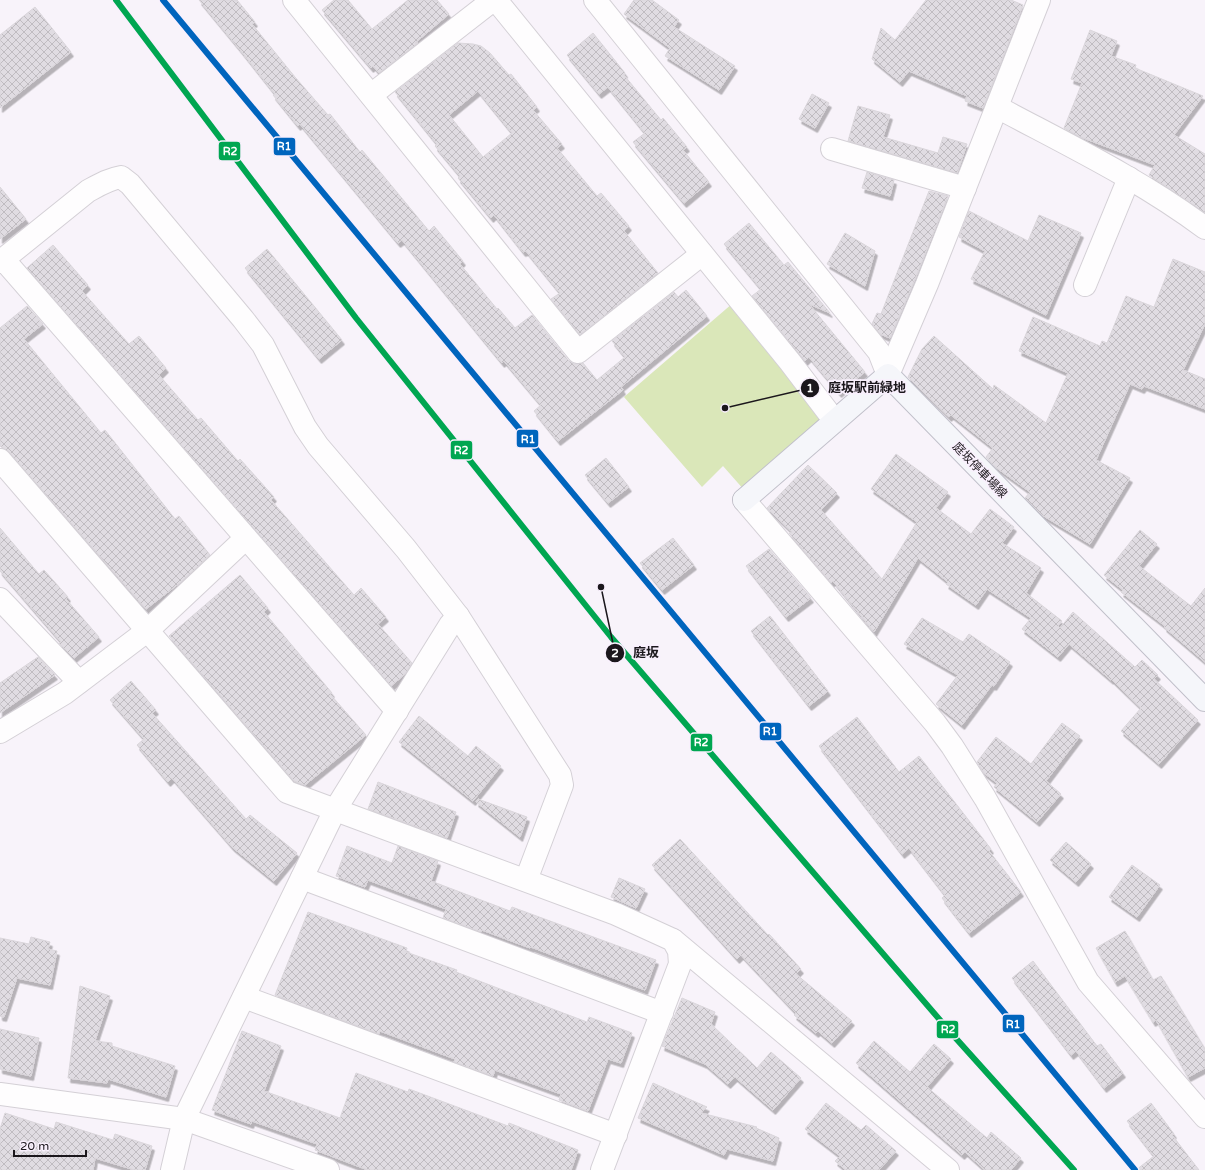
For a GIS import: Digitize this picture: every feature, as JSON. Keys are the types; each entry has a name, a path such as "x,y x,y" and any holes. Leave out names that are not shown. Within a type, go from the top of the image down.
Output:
{"main road":[{"path":"744,500 834,420 888,375"},
{"name":"庭坂停車場線","path":"888,375 1205,700"}],"street":[{"path":"294,0 578,352 702,254"},
{"path":"371,95 495,0 790,362 834,420"},
{"path":"596,0 879,352 888,375"},
{"path":"888,375 927,284 1039,0"},
{"path":"997,107 1129,178 1205,228"},
{"path":"832,149 965,188"},
{"path":"396,711 2,261 88,191 111,179 121,178 130,184 243,319 263,345 305,427 318,446 406,549 458,616 560,775 562,785 526,880"},
{"path":"1085,285 1129,178"},
{"path":"0,460 287,792 616,914 673,940 948,1170"},
{"path":"744,500 935,723 952,746 984,798 1088,982 1205,1117"},
{"path":"0,732 65,693 147,631 246,538"},
{"path":"0,599 79,682"},
{"path":"172,1170 184,1119 335,810 450,625 458,616"},
{"path":"302,878 662,1013"},
{"path":"602,1170 680,964 679,951 673,940"},
{"path":"244,997 616,1134"},
{"path":"0,1094 184,1119 328,1170"}],"green space":[{"path":"733,303 826,419 745,491 723,466 702,487 624,397"}],"building":[{"path":"199,0 237,0 255,22 252,24 295,77 328,115 330,114 360,152 362,150 429,231 434,226 463,261 460,264 497,309 498,308 515,328 532,315 568,360 574,364 583,363 597,380 625,357 612,341 674,292 678,297 686,290 707,316 621,387 623,390 558,441 534,411 541,405 504,361 502,363 402,240 398,243 300,124 298,126 273,95 275,94"},
{"path":"334,0 348,0 372,29 408,0 437,0 449,14 415,43 418,43 379,73 373,66 371,68 322,10"},
{"path":"634,0 652,0 679,20 674,27 735,66 719,90 665,56 670,48 624,14"},
{"path":"926,0 1011,0 1023,5 983,108 965,101 967,96 909,71 900,82 872,59 881,28 895,40"},
{"path":"35,7 71,52 0,108 0,35"},
{"path":"1090,30 1117,41 1111,56 1136,65 1135,68 1203,96 1174,135 1205,154 1205,213 1149,175 1155,165 1078,136 1064,128 1082,83 1071,79"},
{"path":"593,33 625,73 624,75 661,120 663,118 687,147 683,150 709,182 684,203 633,142 645,133 608,87 599,94 567,55"},
{"path":"458,43 481,46 490,53 509,75 511,74 537,107 533,110 562,144 557,148 597,196 601,193 629,226 624,231 658,273 580,335 551,299 560,293 526,251 523,252 494,215 491,218 458,178 460,176 435,146 437,144 395,92","holes":["478,91 512,133 483,157 449,115"]},
{"path":"812,94 829,103 815,128 799,119"},
{"path":"858,106 890,115 883,137 938,153 943,137 967,144 957,173 848,141"},
{"path":"867,172 894,180 890,196 862,188"},
{"path":"0,187 26,219 0,239"},
{"path":"929,191 948,196 890,338 880,334 872,324 877,313 881,314"},
{"path":"969,211 1028,241 1039,215 1081,233 1046,315 971,279 985,251 959,237"},
{"path":"749,223 784,265 788,262 830,313 809,304 865,372 839,393 809,357 805,361 752,296 761,289 724,244"},
{"path":"845,233 875,251 865,286 827,264"},
{"path":"53,245 88,285 82,291 129,344 139,336 166,368 159,375 198,420 201,418 238,461 240,459 274,497 271,500 354,595 361,588 386,617 378,624 412,663 405,674 391,686 27,268"},
{"path":"267,249 342,340 319,359 245,268"},
{"path":"1173,259 1205,272 1205,324 1183,370 1205,379 1205,409 1144,386 1142,389 1130,384 1096,460 1130,478 1090,544 1042,515 1025,498 1030,492 994,466 986,457 993,448 951,415 949,417 908,377 922,349 934,336 993,389 994,385 1046,423 1068,373 1019,351 1033,317 1100,346 1102,341 1107,343 1126,296 1154,307"},
{"path":"27,306 43,324 24,339 101,433 105,430 175,519 179,516 210,555 181,582 146,609 9,452 0,446 0,328"},
{"path":"896,454 948,492 936,508 971,534 990,509 1014,527 1002,543 1041,568 1026,593 1062,621 1058,626 1060,628 1073,612 1135,667 1142,660 1158,675 1154,679 1198,720 1159,764 1121,731 1141,708 1111,679 1069,644 1058,657 1022,629 1031,618 987,589 976,605 946,584 948,582 918,558 874,632 833,581 831,583 789,533 792,532 767,508 808,465 837,493 821,510 882,579 917,522 871,489"},
{"path":"606,458 629,487 608,503 585,475"},
{"path":"0,528 39,574 44,570 68,597 66,599 99,637 74,658 59,643 61,642 0,571"},
{"path":"1140,530 1157,544 1139,566 1191,606 1205,588 1205,662 1164,627 1165,626 1121,592 1123,590 1104,575"},
{"path":"673,538 694,565 662,590 640,563"},
{"path":"769,549 811,598 786,617 746,566"},
{"path":"240,575 268,608 264,612 332,693 330,694 366,735 305,785 294,781 169,636"},
{"path":"770,616 828,691 809,706 751,631"},
{"path":"922,618 963,642 969,634 1010,662 994,686 992,685 962,725 936,704 958,675 904,644"},
{"path":"38,657 55,675 0,713 0,683"},
{"path":"131,681 156,710 152,713 246,819 250,815 297,853 274,881 232,847 172,778 168,782 137,745 144,739 110,700"},
{"path":"419,716 468,756 476,746 501,766 473,801 399,742"},
{"path":"857,717 899,772 919,756 991,849 989,851 1021,892 969,933 942,898 945,895 909,848 902,854 819,746"},
{"path":"1062,723 1080,736 1046,781 1061,794 1037,822 994,787 997,783 984,773 977,762 996,737 1031,764"},
{"path":"378,782 456,812 447,838 368,809"},
{"path":"478,799 527,817 520,837 476,802"},
{"path":"680,839 801,969 796,974 852,1021 832,1043 818,1031 816,1033 794,1015 796,1013 741,955 737,959 652,865"},
{"path":"1066,842 1091,864 1076,882 1050,860"},
{"path":"347,846 392,863 398,846 438,861 431,881 510,911 512,907 656,960 645,990 531,947 530,948 482,930 481,932 443,918 446,909 368,880 365,887 336,876"},
{"path":"1132,865 1160,885 1137,917 1109,897"},
{"path":"619,878 645,889 636,908 611,897"},
{"path":"308,912 407,948 406,952 457,970 456,972 587,1022 589,1017 632,1033 621,1063 608,1059 588,1111 559,1100 561,1094 495,1070 493,1076 454,1062 455,1059 380,1031 379,1034 275,995"},
{"path":"1125,931 1153,980 1161,976 1205,1049 1205,1068 1188,1077 1156,1020 1153,1022 1125,976 1115,982 1096,948"},
{"path":"31,937 50,942 48,949 57,951 50,985 17,978 4,1017 0,1016 0,938 29,944"},
{"path":"1033,961 1097,1046 1101,1044 1123,1073 1104,1088 1076,1051 1071,1055 1012,978"},
{"path":"80,986 110,996 95,1041 112,1043 112,1046 175,1066 166,1097 108,1079 107,1083 68,1078"},
{"path":"682,998 715,1012 711,1024 757,1068 771,1052 801,1078 773,1110 735,1077 728,1084 705,1064 662,1046"},
{"path":"0,1029 39,1038 31,1076 0,1069"},
{"path":"242,1031 281,1046 264,1091 340,1118 356,1073 408,1092 409,1089 508,1126 509,1123 578,1150 571,1170 368,1170 315,1150 317,1144 252,1121 251,1124 212,1110"},
{"path":"874,1041 910,1072 934,1044 951,1059 927,1087 987,1138 991,1132 1021,1158 1011,1170 985,1170 965,1152 962,1155 856,1063"},
{"path":"653,1083 707,1107 701,1113 757,1127 756,1128 779,1138 773,1161 727,1149 724,1155 638,1118"},
{"path":"826,1103 861,1130 866,1125 896,1151 879,1170 846,1170 835,1161 840,1156 805,1129"},
{"path":"1151,1103 1174,1134 1172,1135 1199,1170 1136,1170 1154,1156 1127,1121"},
{"path":"5,1113 54,1129 56,1122 113,1140 115,1134 152,1146 145,1170 135,1170 95,1158 93,1170 0,1170 0,1129"}],"transit line":[{"name":"R2","path":"116,0 356,318 611,637 952,1034 1074,1170"},
{"name":"R1","path":"163,0 1135,1170"}],"place":[{"name":"庭坂駅前緑地","path":"725,408"},
{"name":"庭坂","path":"601,587"}]}
